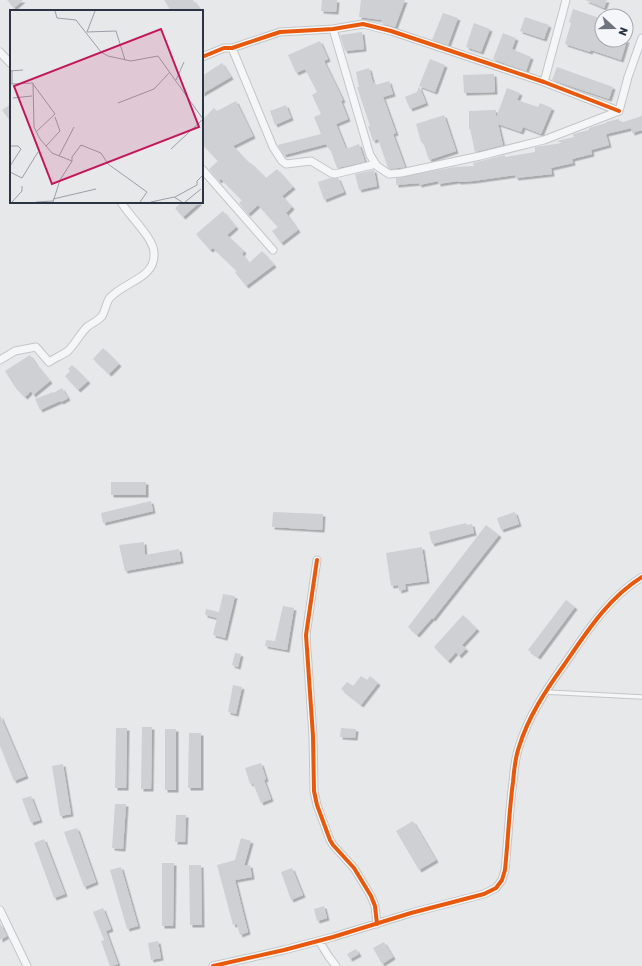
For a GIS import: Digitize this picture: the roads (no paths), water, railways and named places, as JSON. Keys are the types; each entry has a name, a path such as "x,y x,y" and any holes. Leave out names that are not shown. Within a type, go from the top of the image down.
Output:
{"street":[{"path":"544,82 566,0"},
{"path":"203,57 224,48 232,48 280,32 333,29 363,24 391,31 544,82 619,111"},
{"path":"333,29 370,155 376,164 389,174 401,173 480,156 544,140 619,111"},
{"path":"619,111 628,77 642,38"},
{"path":"232,48 273,147 282,161 286,164 311,161 331,173 336,174 376,164"},
{"path":"0,52 10,63"},
{"path":"203,170 273,250"},
{"path":"0,360 15,351 36,346 49,362 67,351 88,326 102,316 109,299 116,292 143,276 149,270 154,262 154,252 151,242 122,203"},
{"path":"316,560 306,635 313,736 314,791 330,840 354,868 371,896 375,906 377,924"},
{"path":"212,966 320,941 411,913 484,894 496,888 502,880 505,870 510,803 518,748 527,724 572,653 601,614 634,582 642,578"},
{"path":"0,910 27,966"},
{"path":"320,941 336,966"}],"lane":[{"path":"546,692 642,697"}]}
